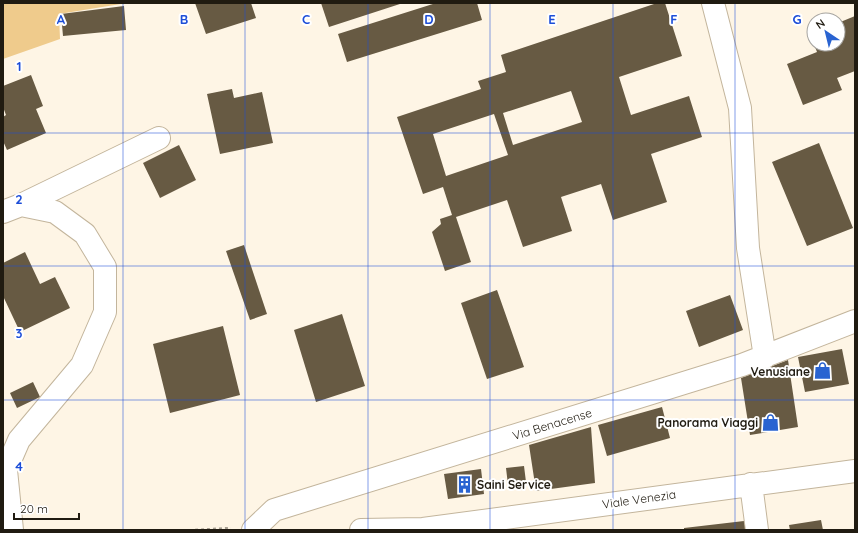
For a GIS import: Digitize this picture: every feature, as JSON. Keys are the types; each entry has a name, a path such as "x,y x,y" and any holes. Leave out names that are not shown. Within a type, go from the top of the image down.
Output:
{"street":[{"path":"713,3 740,108 748,248 765,357"},
{"path":"12,208 159,138"},
{"path":"12,208 55,212 85,234 105,267 105,312 82,365 19,440 6,470 12,530"},
{"name":"Via Benacense","path":"253,530 274,510 735,368 855,321"},
{"name":"Viale Venezia","path":"360,530 422,529 505,524 751,484 855,471"},
{"path":"751,484 757,530"}],"shaded area":[{"path":"3,3 127,3 59,14 60,39 3,59"}],"building":[{"path":"195,3 251,3 256,18 206,34"},
{"path":"321,3 403,3 329,27"},
{"path":"436,3 477,3 482,20 347,62 338,34"},
{"path":"657,3 665,3 682,56 619,77 631,115 689,96 702,137 651,154 667,202 613,220 601,184 561,197 572,231 523,247 507,200 456,217 471,262 445,271 432,232 441,224 440,219 452,215 443,187 423,194 397,117 481,89 478,81 506,72 501,55","holes":["571,91 582,122 513,145 503,113","494,114 508,155 446,176 433,134"]},
{"path":"124,6 126,30 63,36 61,14"},
{"path":"855,16 855,71 837,78 842,90 803,105 787,64 817,52 846,52 846,20"},
{"path":"31,75 43,106 36,109 46,133 7,150 3,141 3,117 6,115 3,107 3,86"},
{"path":"232,89 234,98 262,92 273,143 220,154 207,94"},
{"path":"819,143 853,228 807,246 772,162"},
{"path":"179,145 196,180 160,198 143,163"},
{"path":"244,245 267,314 250,320 226,251"},
{"path":"25,252 40,284 55,277 70,308 20,332 3,296 3,263"},
{"path":"497,290 524,367 487,379 461,303"},
{"path":"730,295 743,330 699,347 686,311"},
{"path":"342,314 365,386 316,402 294,330"},
{"path":"223,326 240,395 170,413 153,344"},
{"path":"842,349 849,384 805,392 798,357"},
{"path":"788,360 798,427 750,435 741,378"},
{"path":"33,382 40,397 17,408 10,393"},
{"path":"662,407 670,438 607,456 598,425"},
{"path":"591,427 595,483 536,491 529,445"},
{"path":"524,466 526,482 508,485 506,468"},
{"name":"Saini Service","path":"481,469 484,494 448,499 444,474"},
{"path":"821,520 823,530 790,530 789,525"},
{"path":"744,521 746,530 684,530 684,528"}],"place":[{"name":"Venusiane","path":"823,371"},
{"name":"Panorama Viaggi","path":"771,422"},
{"name":"Saini Service","path":"464,484"}]}
